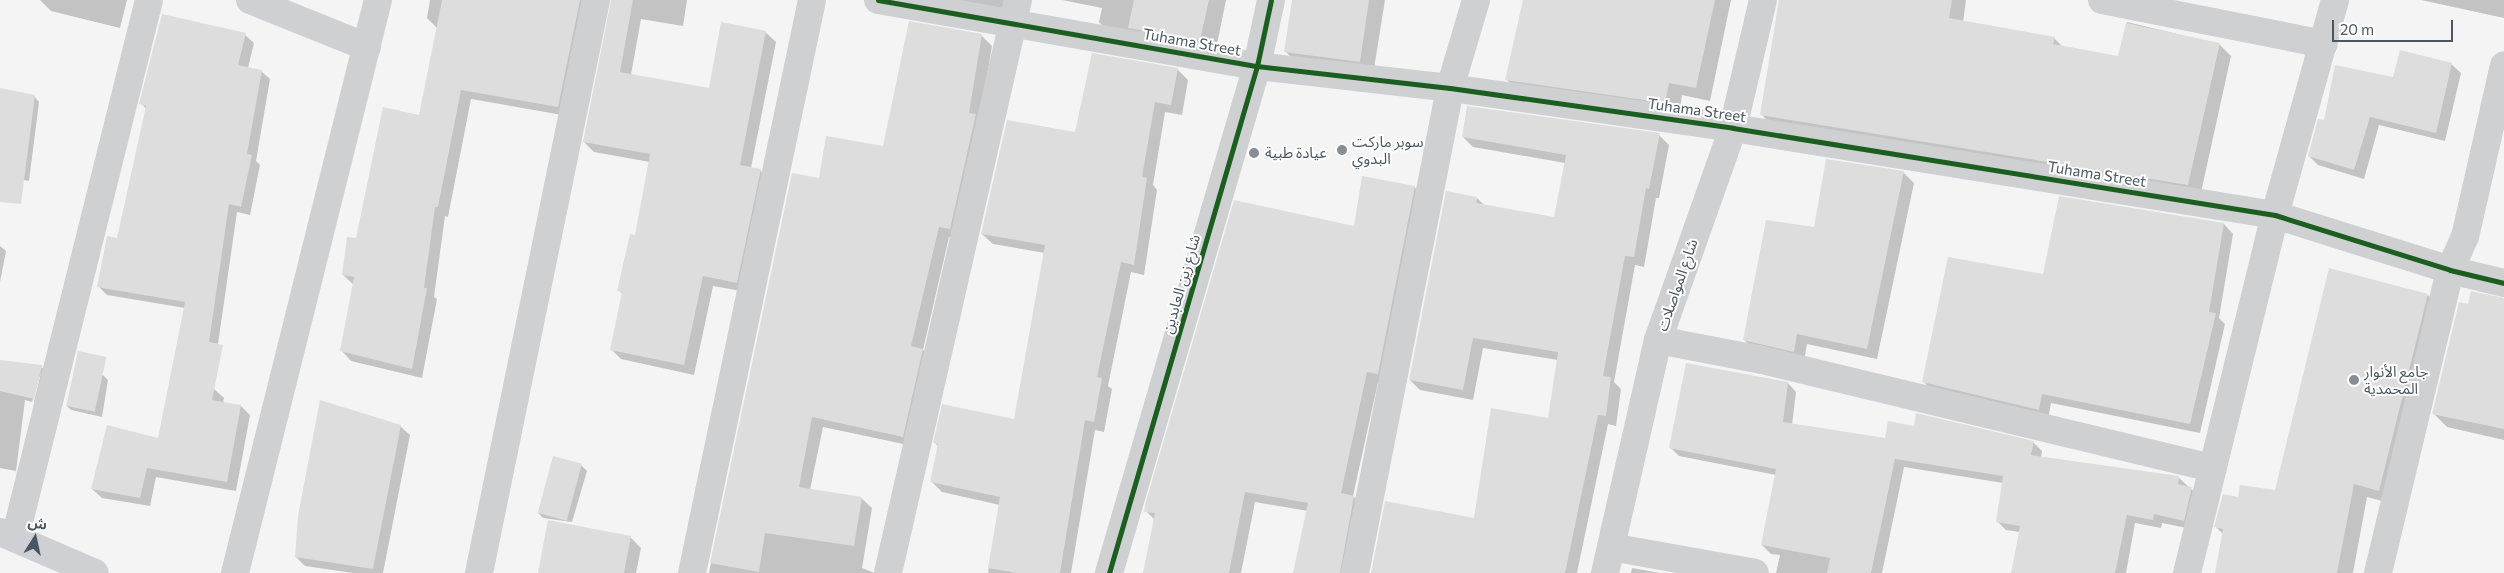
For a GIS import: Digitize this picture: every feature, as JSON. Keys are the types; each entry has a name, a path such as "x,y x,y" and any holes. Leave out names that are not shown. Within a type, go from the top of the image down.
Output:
{"main road":[{"path":"8,535 95,573"}],"street":[{"path":"8,535 149,0"},
{"path":"250,0 367,47"},
{"path":"235,573 378,0"},
{"path":"479,573 596,0"},
{"path":"692,573 812,0"},
{"name":"Tuhama Street","path":"878,0 1016,12 1257,66 1450,88 1733,128 2275,215 2450,270 2504,283"},
{"name":"شارع زين العابدين","path":"1109,573 1257,66 1271,0"},
{"path":"1354,573 1450,88 1476,0"},
{"name":"شارع المواصلات","path":"1605,573 1658,340 1733,128 1763,0"},
{"path":"2102,0 2324,44"},
{"path":"2187,573 2275,215 2335,0"},
{"path":"888,573 1016,12"},
{"path":"2378,573 2450,270 2465,237 2504,66"},
{"path":"1658,340 1762,360 2212,468"},
{"path":"1611,547 1756,573"}],"building":[{"path":"442,0 580,0 558,107 461,90 438,207 435,207 424,288 427,288 412,369 340,351 354,277 342,275 347,237 356,238 383,107 419,115"},
{"path":"611,0 633,0 620,72 709,88 721,22 766,31 740,165 761,169 737,283 703,276 684,365 610,350 622,292 617,291 630,234 635,235 650,154 583,142"},
{"path":"1134,0 1209,0 1200,40 1128,28"},
{"path":"1292,0 1369,0 1360,62 1284,52"},
{"path":"1523,0 1715,0 1696,88 1669,83 1665,103 1505,80"},
{"path":"1779,0 1952,0 1949,18 2055,37 2053,44 2118,56 2126,23 2220,43 2188,185 1760,115"},
{"path":"162,14 246,33 238,65 262,70 247,154 252,155 241,207 229,204 209,342 223,345 212,400 241,405 227,482 147,468 140,498 91,489 107,425 158,438 185,302 97,287 107,236 117,238 146,106 139,104"},
{"path":"909,21 982,34 969,113 976,114 950,229 939,227 911,346 923,349 903,437 812,417 799,487 862,497 854,546 765,533 759,572 710,563 792,173 819,178 826,136 883,146"},
{"path":"2400,50 2452,63 2436,133 2370,117 2354,170 2308,156 2318,119 2324,120 2335,65 2393,77"},
{"path":"1092,53 1178,68 1171,105 1155,102 1142,177 1147,178 1134,265 1121,262 1097,377 1102,378 1094,422 1085,420 1060,573 1017,573 988,568 1000,497 930,482 938,444 933,443 942,404 1014,419 1045,245 981,234 1007,120 1075,132"},
{"path":"0,88 35,95 21,204 0,202"},
{"path":"1467,106 1660,133 1649,189 1646,188 1634,257 1625,256 1603,376 1611,377 1606,416 1598,415 1565,573 1371,573 1385,501 1474,518 1491,408 1548,418 1558,352 1473,338 1463,390 1409,380 1446,191 1477,197 1476,203 1554,217 1566,155 1462,137"},
{"path":"1826,159 1904,171 1867,349 1797,334 1794,352 1743,340 1766,220 1814,227"},
{"path":"1362,176 1415,186 1378,374 1367,372 1341,493 1354,496 1340,573 1293,573 1308,503 1245,492 1229,573 1143,573 1155,513 1144,512 1146,501 1234,200 1354,226"},
{"path":"2059,196 2224,223 2209,312 2216,313 2190,424 2042,394 2039,410 1922,382 1948,257 2043,274"},
{"name":"جامع الأنوار المحمدية","path":"2329,268 2428,294 2379,491 2354,484 2337,573 2215,573 2223,529 2214,527 2223,494 2238,497 2240,485 2275,490"},
{"path":"2471,291 2504,298 2504,429 2432,414 2459,302 2468,304"},
{"path":"78,351 106,357 95,412 66,406"},
{"path":"0,360 42,365 34,399 0,391"},
{"path":"1686,363 1788,382 1783,422 1885,438 1888,421 1914,426 1916,413 2034,441 2031,455 2179,476 2178,484 2192,487 2184,521 2154,514 2153,520 2127,515 2115,573 2011,573 2020,526 1996,522 2003,476 1895,459 1871,573 1827,573 1830,558 1761,545 1776,469 1669,448"},
{"path":"320,400 401,425 373,569 295,557 298,516"},
{"path":"553,456 582,464 567,521 538,513"},
{"path":"548,520 631,536 624,573 538,573"}],"cycle path":[{"path":"878,0 1257,66 1450,88 1733,128 2275,215 2450,270 2504,283"},
{"path":"1109,573 1257,66 1271,0"}],"place":[{"name":"سوبر ماركت البدوي","path":"1342,150"},
{"name":"عيادة طبية","path":"1254,153"},
{"name":"جامع الأنوار المحمدية","path":"2354,380"}]}
